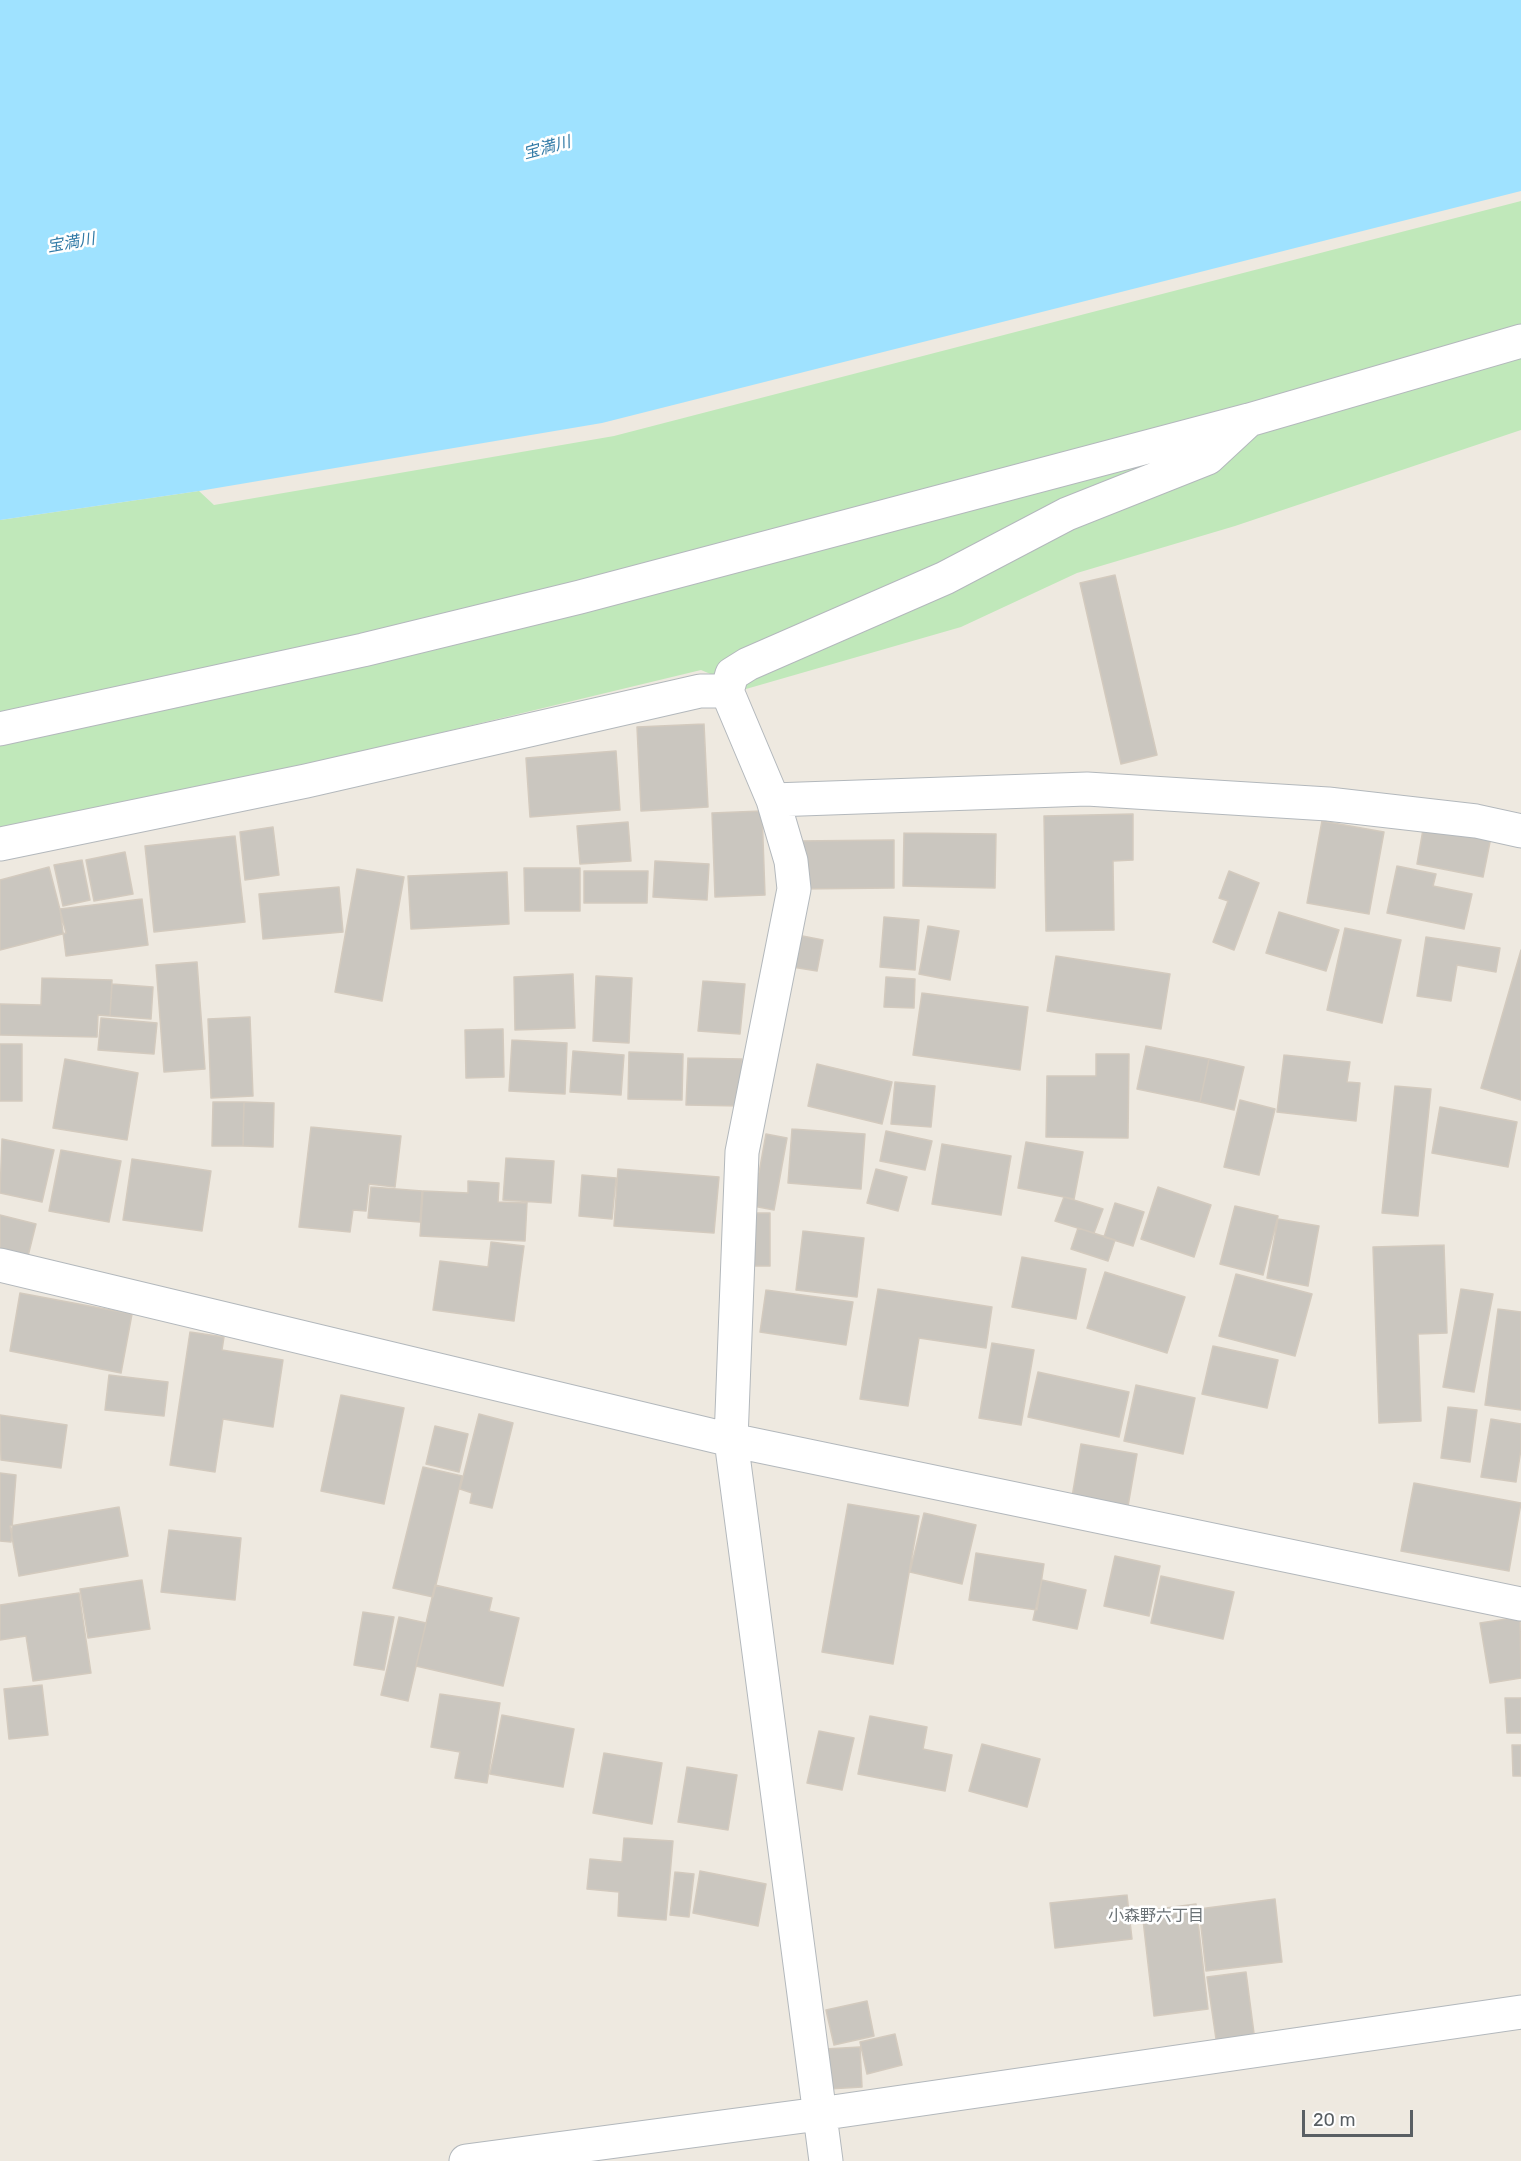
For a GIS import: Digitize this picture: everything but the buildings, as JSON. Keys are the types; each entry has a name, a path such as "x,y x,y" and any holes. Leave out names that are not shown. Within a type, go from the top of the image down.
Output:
{"street":[{"path":"0,729 363,650 580,597 1249,420 1521,340"},
{"path":"826,2161 731,1440 742,1152 794,889 791,861 773,800 727,691 732,674 748,664 945,578 1067,514 1208,458 1249,420"},
{"path":"0,844 295,784 700,691 727,691"},
{"path":"773,800 1088,789 1328,804 1476,821 1521,831"},
{"path":"0,1265 731,1440 1521,1604"},
{"path":"466,2161 819,2114 1521,2012"}],"green space":[{"path":"1521,201 1521,430 1235,526 1077,573 961,627 746,689 701,670 120,810 0,829 0,520 199,491 214,505 614,436"}],"water":[{"name":"宝満川","path":"0,0 1521,0 1521,191 602,423 199,491 0,520"}],"district":[{"name":"小森野六丁目","path":"1156,1916"}]}
